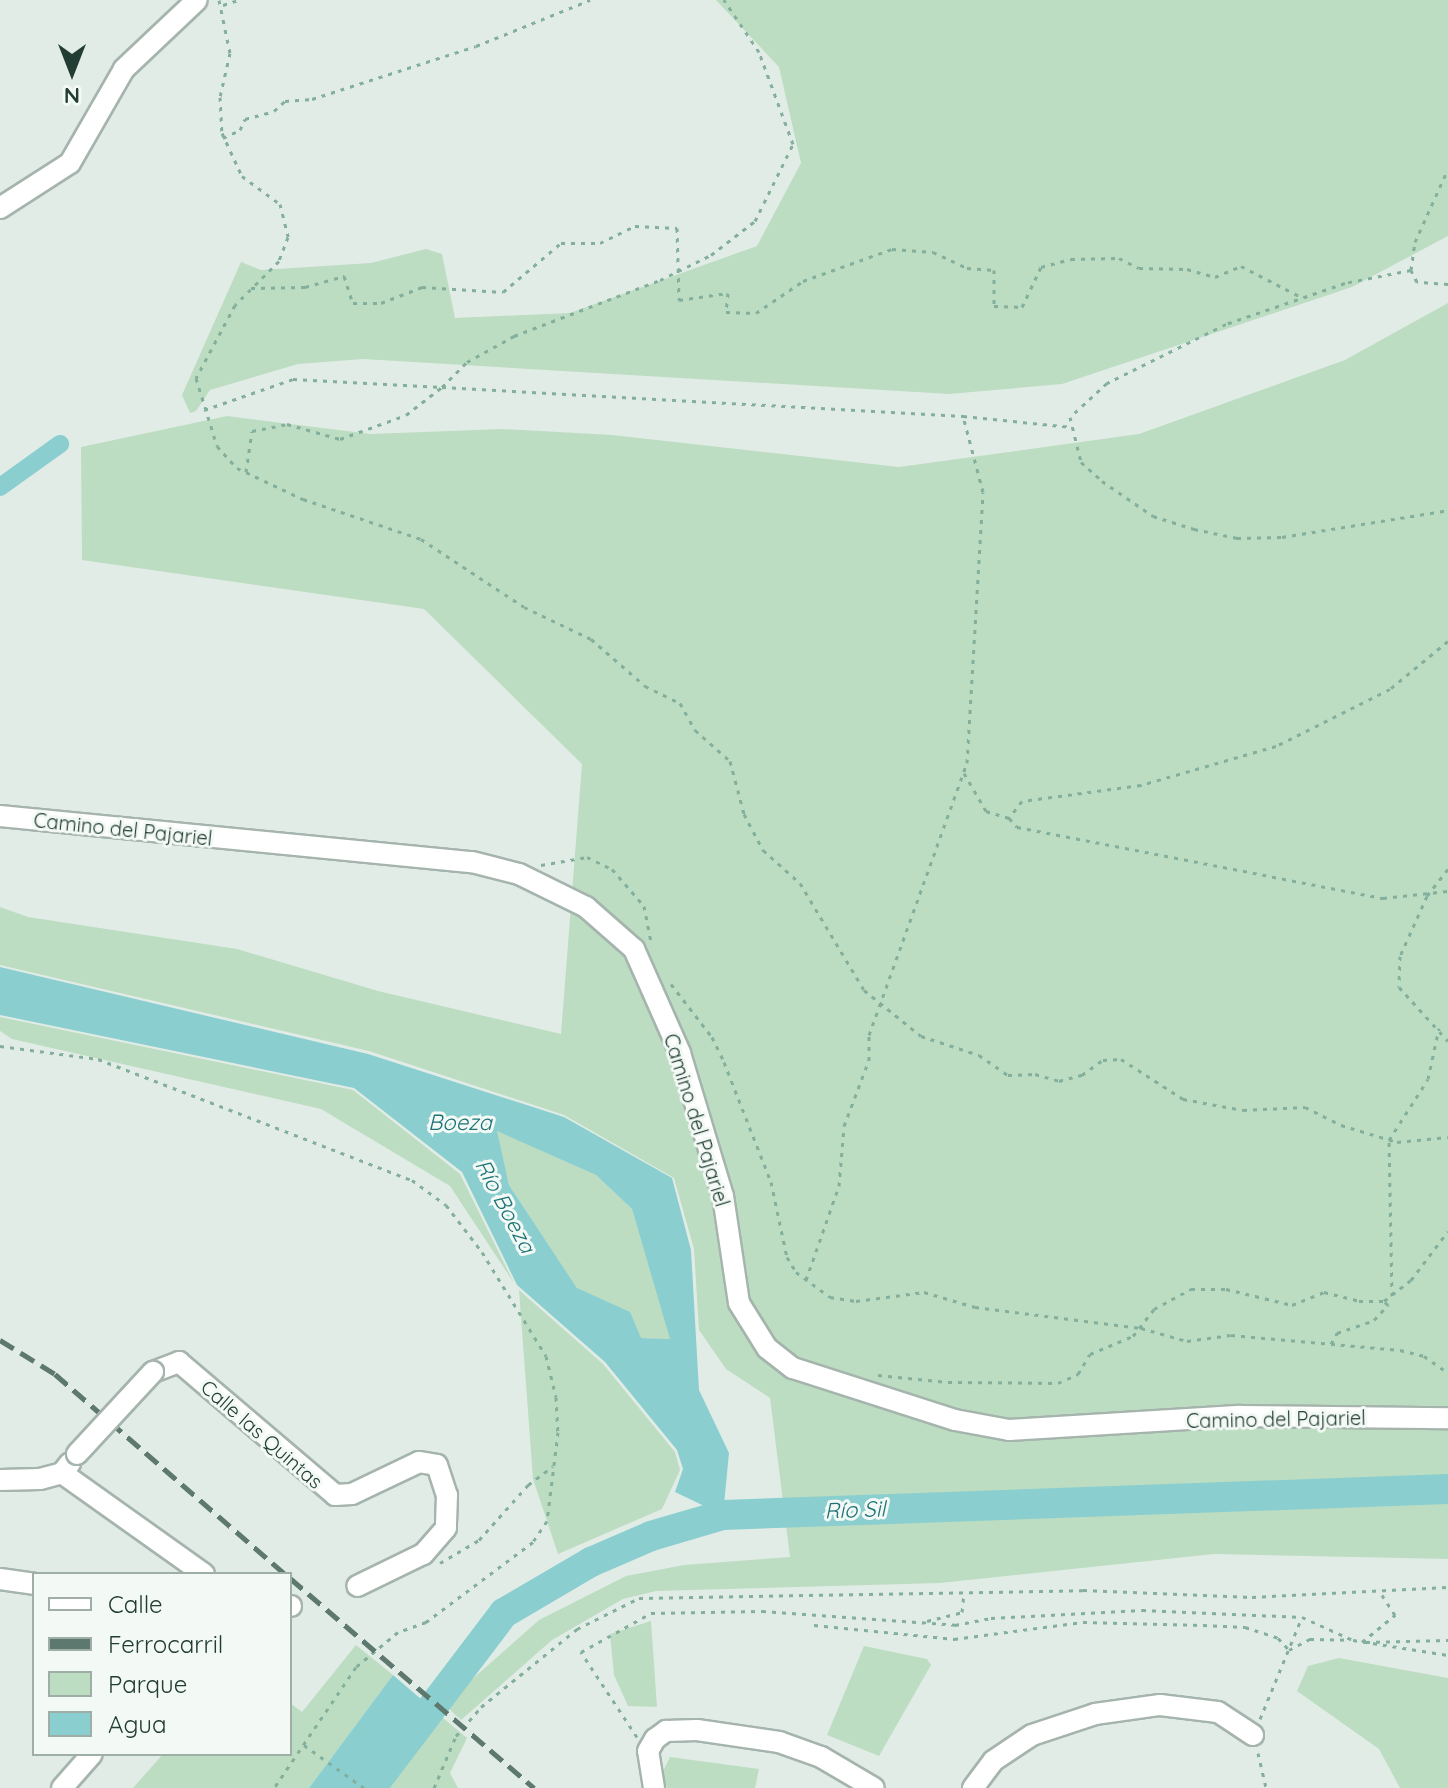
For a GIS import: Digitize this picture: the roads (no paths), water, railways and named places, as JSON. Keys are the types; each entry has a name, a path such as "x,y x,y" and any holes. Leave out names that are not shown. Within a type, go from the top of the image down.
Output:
{"street":[{"path":"0,208 70,163 124,69 197,0"},
{"name":"Camino del Pajariel","path":"0,816 472,862 519,874 586,907 634,949 693,1096 723,1196 739,1303 750,1327 793,1368 955,1420 1009,1430 1241,1416 1448,1418"},
{"name":"Calle las Quintas","path":"62,1473 153,1372 179,1362 335,1495 352,1494 419,1462 437,1465 447,1495 446,1528 423,1554 357,1586"},
{"path":"0,1480 40,1479 62,1473 201,1572"},
{"path":"0,1579 32,1584"},
{"path":"973,1788 993,1761 1032,1735 1095,1714 1160,1705 1218,1712 1253,1735"},
{"path":"652,1780 648,1751 666,1731 735,1733 821,1757 874,1788"},
{"path":"62,1788 90,1756"}],"water":[{"name":"Boeza","path":"0,967 368,1054 564,1117 672,1178 691,1250 699,1390 729,1453 723,1515 675,1492 683,1469 677,1450 605,1362 517,1285 462,1172 354,1088 0,1015","holes":["497,1131 596,1175 632,1209 670,1339 641,1338 630,1312 577,1288 509,1185"]},
{"path":"393,1675 443,1718 389,1788 309,1788"}],"waterway":[{"path":"0,487 60,444"},
{"name":"Río Sil","path":"371,1788 504,1613 591,1562 651,1536 723,1515 1448,1489"}],"railway":[{"path":"0,1340 55,1374 283,1572"},
{"path":"292,1580 534,1788"}],"water label":[{"name":"Río Boeza","path":"505,1206"}]}
